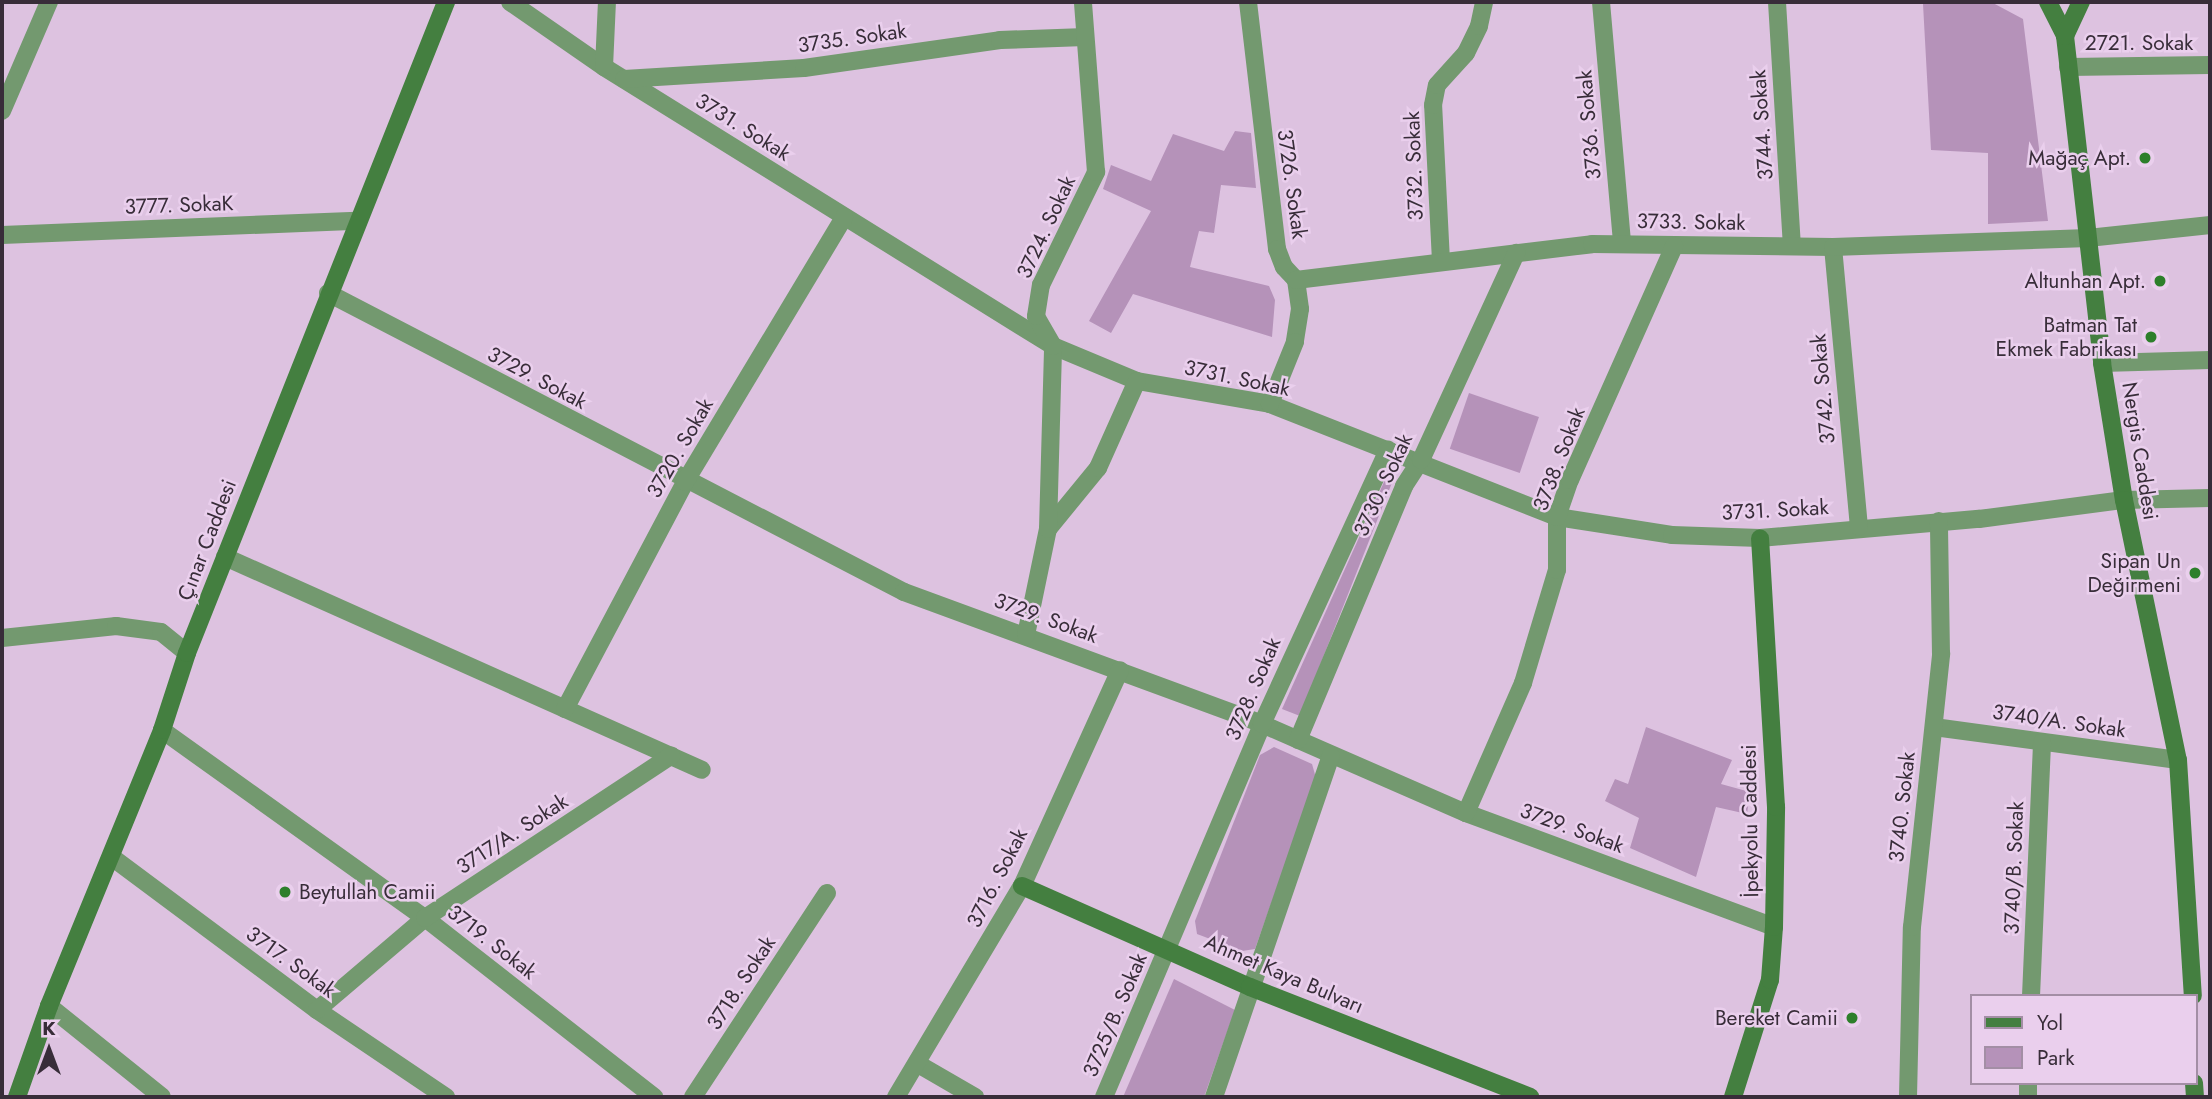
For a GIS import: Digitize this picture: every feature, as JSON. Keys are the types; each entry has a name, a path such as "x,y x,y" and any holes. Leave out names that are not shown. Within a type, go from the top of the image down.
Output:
{"street":[{"path":"2,111 49,2"},
{"name":"Çınar Caddesi","path":"18,1097 50,1006 113,858 162,730 187,653 446,2"},
{"name":"3731. Sokak","path":"510,2 604,67 1053,346 1137,381 1270,404 1421,460 1557,517 1672,534 1759,538 2124,500 2210,498"},
{"path":"604,67 607,2"},
{"name":"3724. Sokak","path":"1053,346 1036,316 1041,285 1096,172 1083,2"},
{"name":"3726. Sokak","path":"1248,2 1277,249 1284,267 1296,280 1300,309 1295,342 1270,404"},
{"name":"3732. Sokak","path":"1441,261 1433,105 1437,85 1466,52 1479,26 1484,2"},
{"name":"3736. Sokak","path":"1601,2 1622,244"},
{"name":"3744. Sokak","path":"1777,2 1792,246"},
{"path":"2048,2 2065,36"},
{"path":"2065,36 2081,2"},
{"name":"Nergis Caddesi","path":"2065,36 2102,363 2124,500 2178,760 2193,994"},
{"name":"3735. Sokak","path":"624,79 804,68 1000,40 1086,37"},
{"name":"2721. Sokak","path":"2068,66 2210,65"},
{"name":"3720. Sokak","path":"565,709 685,482 844,217"},
{"name":"3777. SokaK","path":"2,235 357,221"},
{"name":"3733. Sokak","path":"1296,280 1441,261 1622,244 1833,247 2088,238 2210,225"},
{"name":"3738. Sokak","path":"1466,813 1523,683 1557,570 1557,517 1674,246"},
{"name":"3742. Sokak","path":"1833,247 1859,527"},
{"name":"3730. Sokak","path":"1298,740 1404,486 1421,460 1516,253"},
{"name":"3729. Sokak","path":"328,293 685,482 904,592 1262,724 1466,813 1774,927"},
{"path":"1026,635 1048,529 1053,346"},
{"path":"2102,363 2210,360"},
{"path":"1048,529 1098,468 1137,381"},
{"name":"3728. Sokak","path":"1167,950 1262,724 1388,450"},
{"name":"3740. Sokak","path":"1908,1097 1912,927 1941,654 1939,521"},
{"name":"İpekyolu Caddesi","path":"1733,1097 1770,980 1774,927 1776,807 1759,538"},
{"path":"225,557 702,769"},
{"path":"2,638 116,626 161,632 187,653"},
{"name":"3716. Sokak","path":"897,1097 1022,886 1120,670"},
{"name":"3740/A. Sokak","path":"1934,726 2178,760"},
{"name":"3719. Sokak","path":"162,730 425,919 654,1097"},
{"name":"3740/B. Sokak","path":"2031,994 2042,742"},
{"name":"3717/A. Sokak","path":"317,1010 425,919 671,755"},
{"path":"1214,1097 1331,755"},
{"name":"3717. Sokak","path":"113,858 317,1010 446,1097"},
{"name":"Ahmet Kaya Bulvarı","path":"1022,886 1250,987 1530,1097"},
{"name":"3718. Sokak","path":"693,1097 827,893"},
{"name":"3725/B. Sokak","path":"1104,1097 1167,950"},
{"path":"50,1006 162,1097"},
{"path":"918,1064 975,1097"}],"green space":[{"path":"1993,3 2023,19 2048,221 1988,224 1988,153 1931,150 1923,4"},
{"path":"1235,131 1251,133 1256,188 1221,185 1214,233 1199,231 1190,267 1269,286 1275,300 1272,337 1133,294 1111,333 1089,321 1151,211 1103,189 1111,165 1151,181 1173,134 1224,151"},
{"path":"1469,393 1539,417 1520,473 1450,449"},
{"path":"1388,473 1395,475 1300,716 1282,709"},
{"path":"1646,727 1732,760 1721,784 1750,792 1747,814 1716,807 1696,877 1630,848 1639,818 1605,801 1615,779 1628,784"},
{"path":"1274,747 1312,764 1316,778 1255,949 1242,951 1197,934 1195,921 1260,755"},
{"path":"1174,979 1235,1010 1204,1097 1123,1097"}],"place":[{"name":"Mağaç Apt.","path":"2145,158"},
{"name":"Altunhan Apt.","path":"2160,281"},
{"name":"Batman Tat Ekmek Fabrikası","path":"2151,337"},
{"name":"Sipan Un Değirmeni","path":"2195,573"},
{"name":"Beytullah Camii","path":"285,892"},
{"name":"Bereket Camii","path":"1852,1018"}]}
